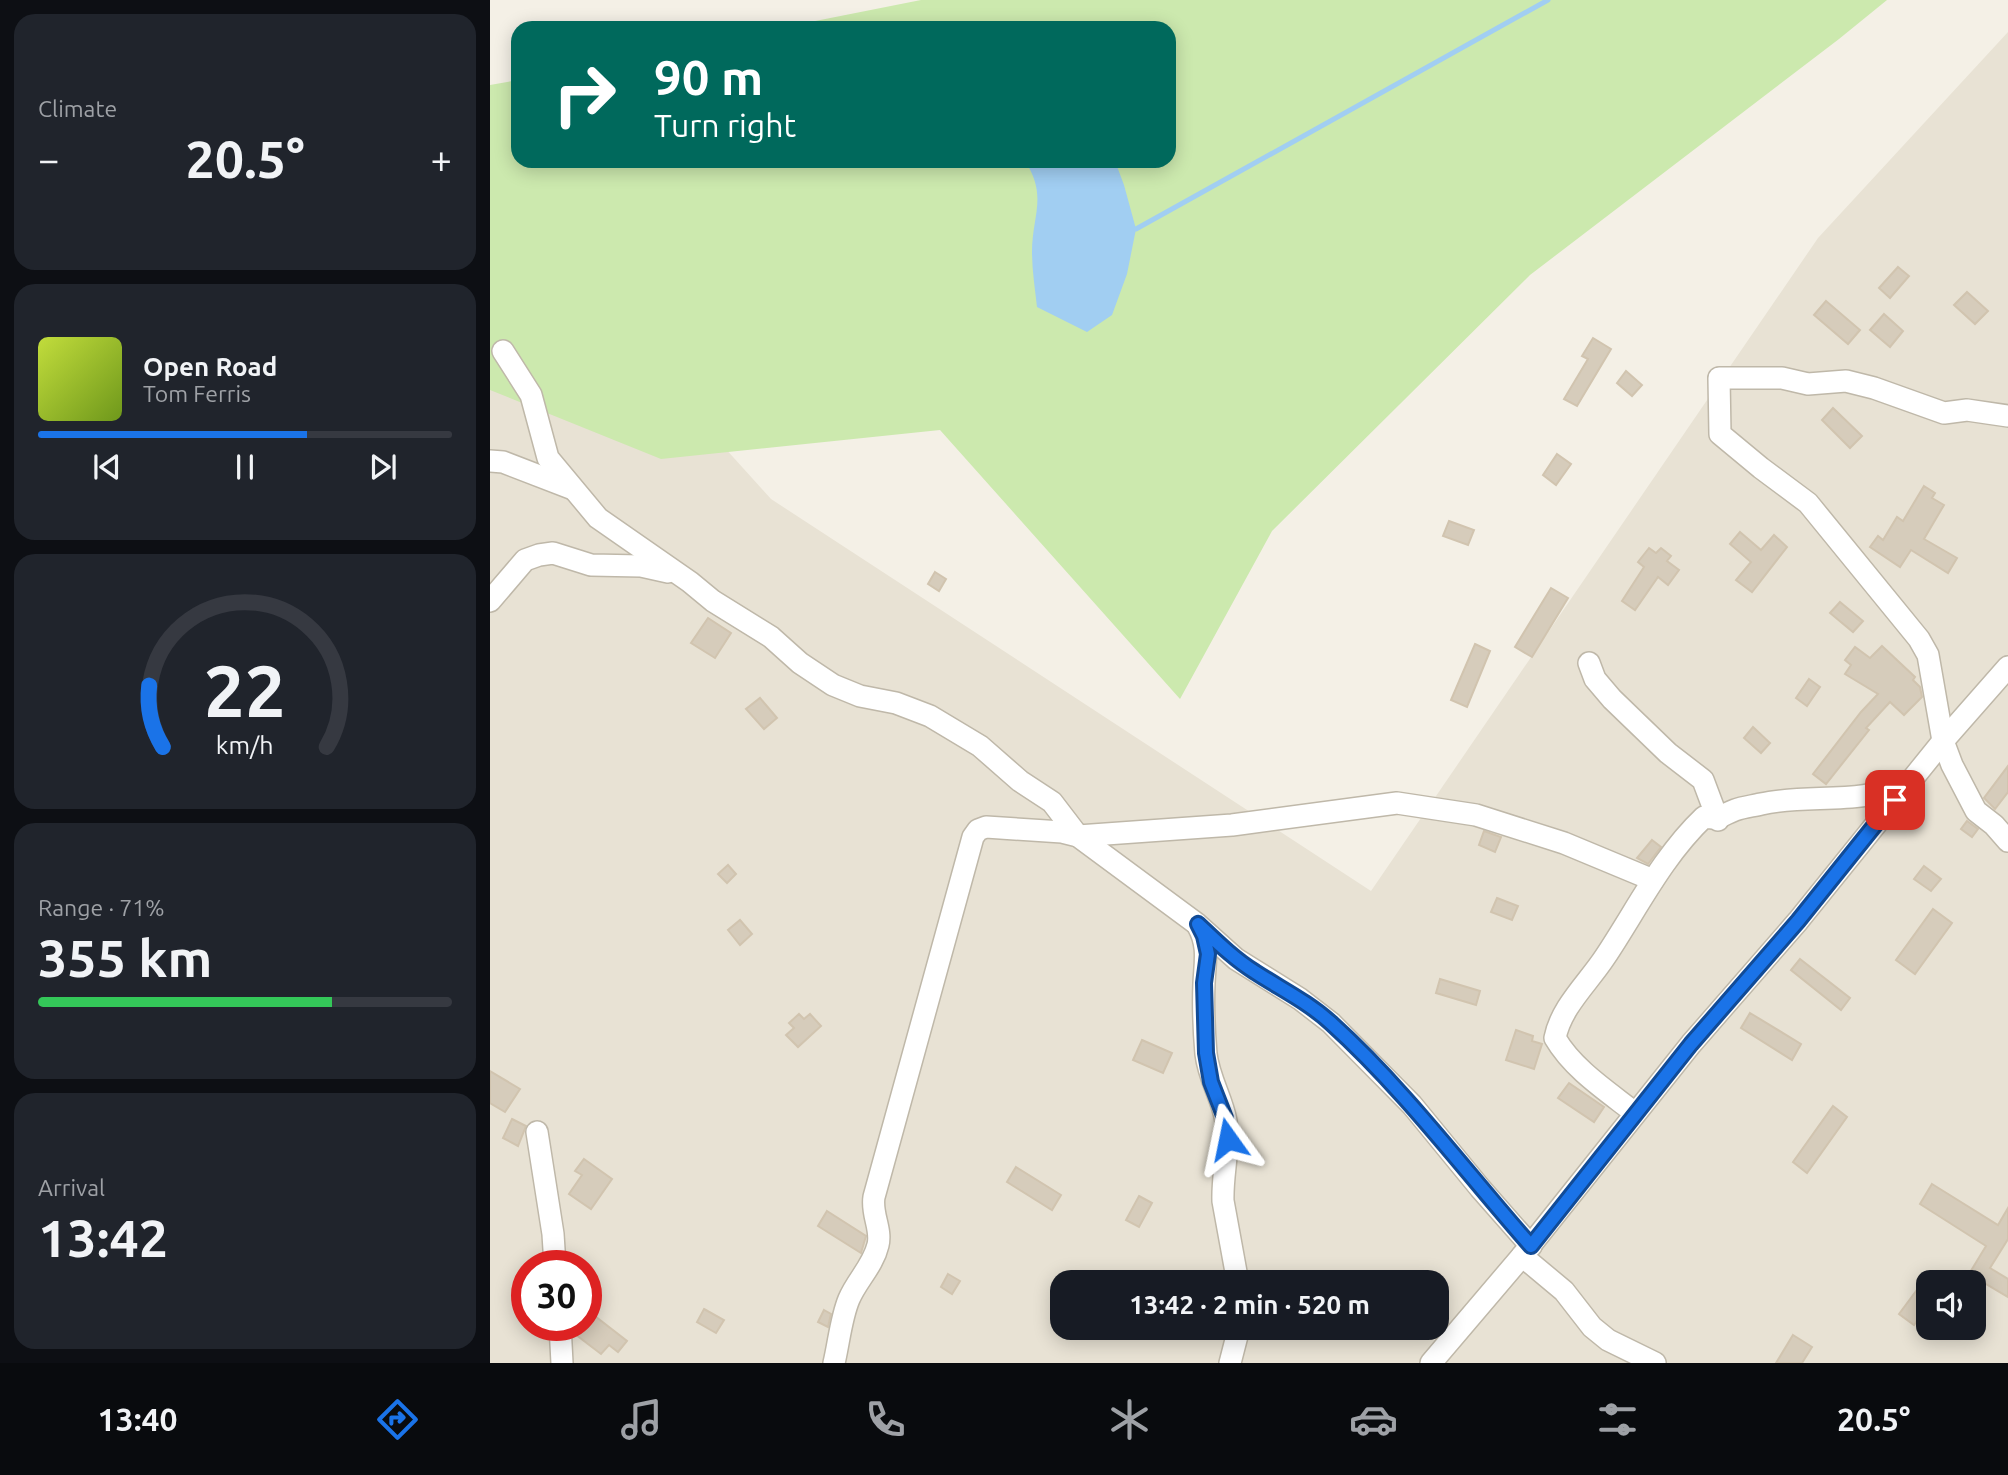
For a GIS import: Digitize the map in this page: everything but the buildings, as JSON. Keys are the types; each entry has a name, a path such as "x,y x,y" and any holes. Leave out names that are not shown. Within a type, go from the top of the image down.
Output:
{"street":[{"path":"503,351 531,395 548,458 598,518 713,601 771,637 800,663 833,685 860,696 896,703 930,716 980,746 1020,781 1052,802 1078,836 1198,924 1236,959 1300,999 1331,1023 1412,1105 1527,1251 1592,1327 1608,1340 1655,1363"},
{"path":"2008,416 1967,410 1944,413 1846,381 1808,384 1782,378 1719,378 1720,434 1808,503 1919,639 1928,654 1943,741 1952,765 1976,811 2008,841"},
{"path":"490,461 503,462 575,490"},
{"path":"490,601 525,560 539,555 553,554 591,565 641,566 677,574"},
{"path":"1588,663 1595,679 1612,699 1668,753 1703,780 1718,820"},
{"path":"1432,1363 1527,1251 1691,1044 1798,921 1943,741 2008,667"},
{"path":"1635,1114 1576,1065 1563,1052 1555,1038 1558,1023 1605,958 1653,880 1684,836 1704,817 1718,820 1735,810 1766,803 1873,796 1911,781"},
{"path":"834,1363 849,1298 868,1269 878,1243 879,1232 873,1214 874,1197 973,837 978,830 986,827 1062,832 1078,836 1232,825 1397,803 1476,815 1564,843 1653,880"},
{"path":"1198,924 1208,954 1204,983 1206,1053 1211,1082 1225,1118 1228,1139 1222,1188 1236,1270"},
{"path":"537,1132 554,1250"},
{"path":"1230,1363 1236,1340"},
{"path":"561,1341 562,1363"}],"shaded area":[{"path":"2008,32 2008,1363 490,1363 490,188 771,499 1371,891 1818,238"}],"green space":[{"path":"921,0 1887,0 1530,275 1272,531 1180,699 940,430 661,459 490,390 490,85 511,81 511,168 1176,168 1176,21 815,21"}],"water":[{"path":"1029,168 1118,168 1124,185 1136,229 1127,274 1112,315 1087,332 1037,307 1032,252 1037,196"}],"waterway":[{"path":"1136,229 1548,0"}],"route":[{"path":"1228,1139 1225,1118 1211,1082 1206,1053 1204,983 1208,954 1198,924 1236,959 1300,999 1331,1023 1412,1105 1531,1246 1691,1044 1798,921 1895,800"}]}
